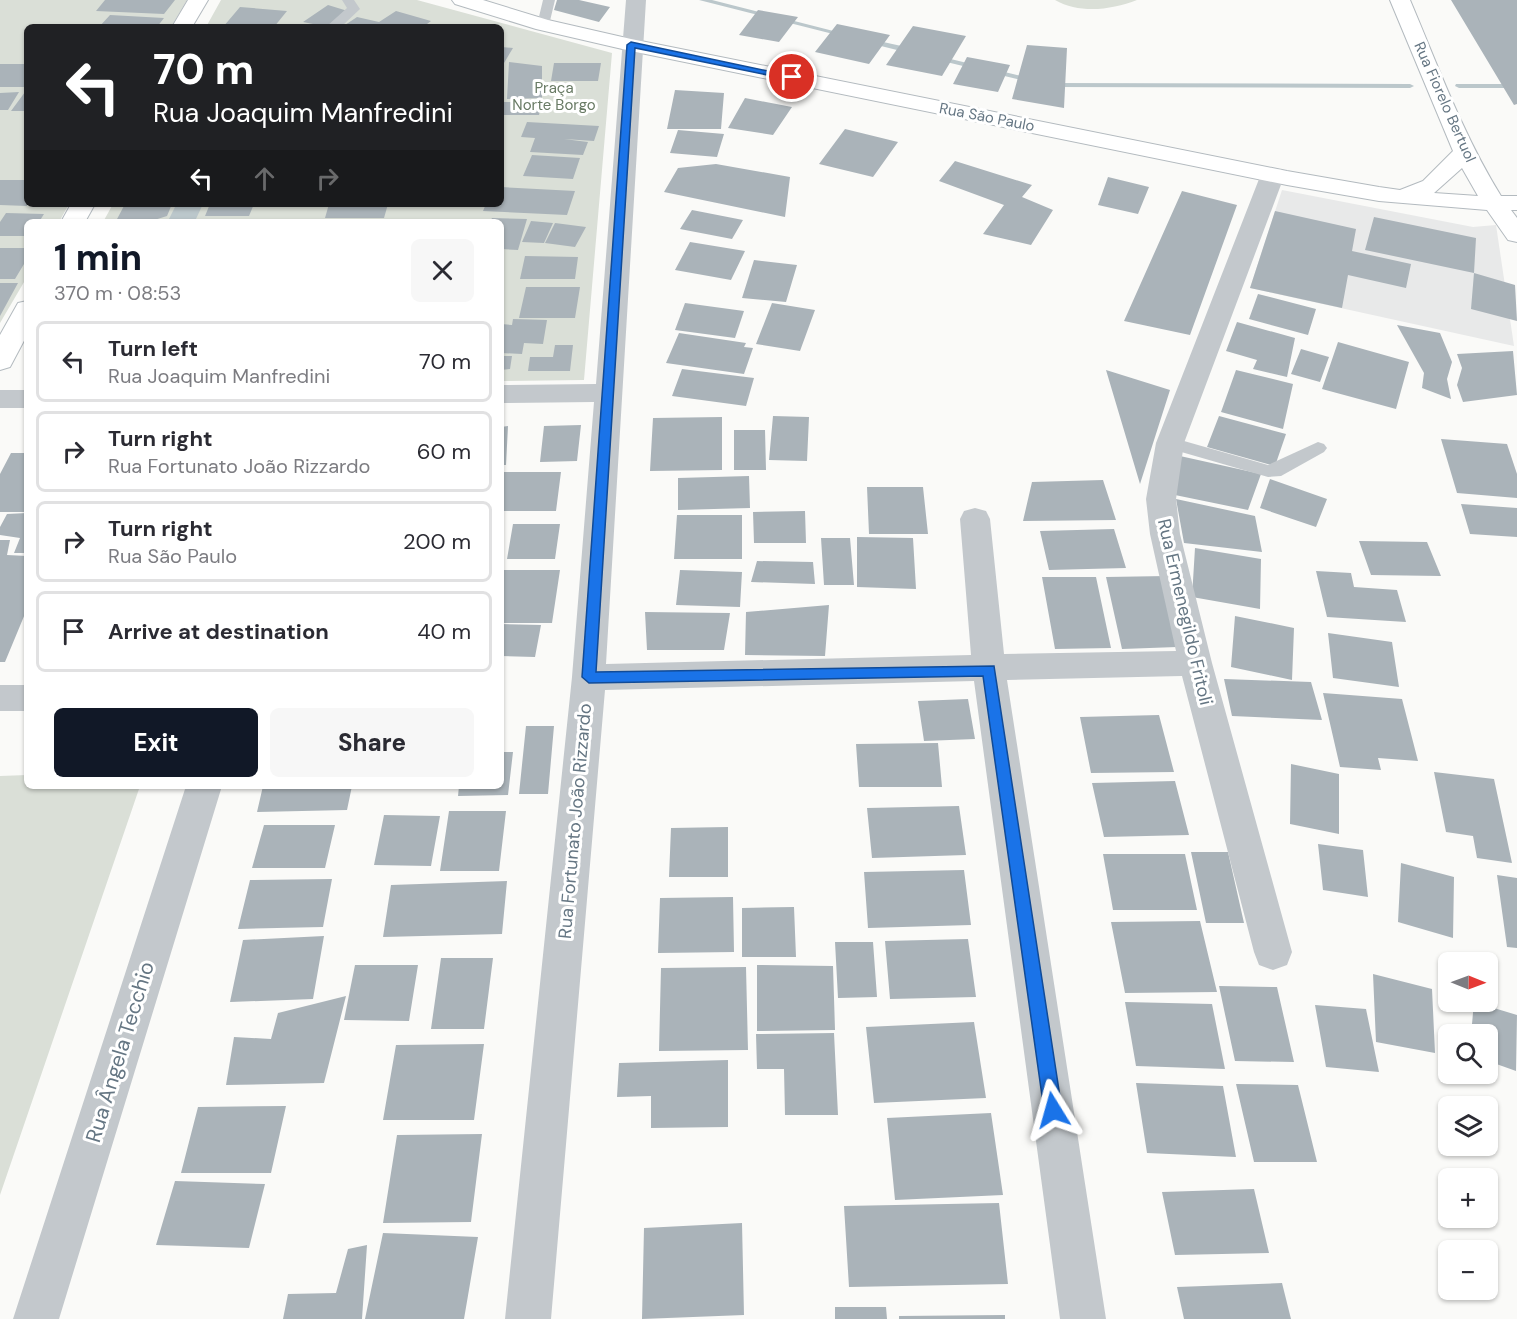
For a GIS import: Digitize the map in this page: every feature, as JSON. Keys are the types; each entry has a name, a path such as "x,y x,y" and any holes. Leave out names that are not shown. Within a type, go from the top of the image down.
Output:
{"main road":[{"path":"184,24 198,0"},
{"name":"Rua São Paulo","path":"462,0 543,25 631,45 1273,174 1403,197 1492,204 1517,203"},
{"name":"Rua Fiorelo Bertuol","path":"1400,0 1466,152 1492,204 1517,235"},
{"path":"1403,197 1431,186 1466,152"},
{"path":"0,361 24,315"}],"street":[{"name":"Rua Fortunato João Rizzardo","path":"528,1319 589,677 631,45 636,0"},
{"name":"Rua Ermenegildo Fritoli","path":"1273,174 1170,443 1161,499 1165,534 1195,663 1273,952"},
{"path":"504,394 608,393"},
{"path":"0,399 24,399"},
{"path":"975,519 989,670 1083,1319"},
{"path":"589,677 989,670 1195,663"},
{"path":"0,698 24,698"},
{"name":"Rua Ângela Tecchio","path":"36,1319 203,789"}],"lane":[{"path":"337,24 354,9 348,0"},
{"path":"543,25 549,0"},
{"path":"1170,443 1268,471 1274,471 1318,448"}],"shaded area":[{"path":"1282,190 1473,227 1496,225 1514,346 1250,288"},
{"path":"175,207 202,207 196,219 169,219"}],"green space":[{"path":"0,0 187,0 173,24 24,24 24,207 67,207 61,219 24,219 24,282 0,323"},
{"name":"Praça Norte Borgo","path":"221,0 417,0 612,53 584,380 504,381 504,219 105,219 111,207 504,207 504,24 208,24"},
{"path":"1055,0 1137,0 1106,8 1085,9"},
{"path":"24,775 24,789 139,789 0,1195 0,776"}],"building":[{"path":"105,0 175,0 164,14 96,11"},
{"path":"557,0 579,0 610,7 599,22 554,10"},
{"path":"1451,0 1517,0 1517,104 1514,105"},
{"path":"328,5 351,12 333,24 303,22"},
{"path":"240,7 287,11 276,24 226,24"},
{"path":"758,10 798,17 779,42 739,35"},
{"path":"396,11 431,21 427,24 346,24 357,17 379,22"},
{"path":"110,15 164,18 159,24 102,24"},
{"path":"837,24 890,35 869,64 815,52"},
{"path":"913,26 966,36 942,76 886,65"},
{"path":"1027,45 1067,48 1064,108 1012,99"},
{"path":"504,47 513,48 504,63"},
{"path":"967,57 1010,65 998,92 953,84"},
{"path":"509,62 542,66 542,98 507,99"},
{"path":"554,63 601,63 598,81 551,81"},
{"path":"0,64 24,64 24,87 0,87"},
{"path":"675,90 724,93 721,129 667,129"},
{"path":"19,92 8,110 0,110 0,93"},
{"path":"24,93 24,111 11,111"},
{"path":"745,98 792,107 773,135 728,128"},
{"path":"504,102 542,102 539,115 504,115"},
{"path":"527,122 599,126 594,141 564,139 588,142 583,155 530,152 535,138 521,137"},
{"path":"845,129 898,142 873,177 819,164"},
{"path":"678,130 724,134 717,157 670,153"},
{"path":"532,155 580,158 573,179 523,176"},
{"path":"955,161 1032,185 1022,197 1053,210 1031,245 983,234 1004,205 939,181"},
{"path":"716,164 790,177 785,217 664,192 678,168"},
{"path":"1108,177 1149,187 1138,214 1098,205"},
{"path":"0,180 24,180 24,206 0,205"},
{"path":"504,187 575,191 567,215 483,211 485,207 504,207"},
{"path":"1182,191 1237,205 1190,335 1124,321"},
{"path":"123,207 171,207 167,216 157,219 117,219"},
{"path":"209,207 253,207 249,216 205,216"},
{"path":"328,207 387,207 384,218 325,218"},
{"path":"692,210 743,220 732,239 680,229"},
{"path":"1275,211 1356,229 1352,251 1411,264 1406,288 1348,275 1342,308 1250,288"},
{"path":"6,213 44,214 41,219 24,219 24,236 0,236 0,222"},
{"path":"1374,217 1476,238 1474,273 1365,250"},
{"path":"492,218 527,219 518,250 504,249 504,219"},
{"path":"531,221 553,223 544,243 522,242"},
{"path":"555,223 586,227 575,247 545,243"},
{"path":"690,242 745,251 731,280 675,270"},
{"path":"0,248 24,248 24,264 15,279 0,279"},
{"path":"525,256 578,257 575,279 520,279"},
{"path":"754,260 797,265 786,302 742,298"},
{"path":"1474,273 1515,285 1517,321 1471,309"},
{"path":"0,283 18,283 0,316"},
{"path":"526,287 580,287 575,318 519,318"},
{"path":"1258,294 1316,309 1308,335 1249,319"},
{"path":"685,303 744,311 735,338 675,330"},
{"path":"772,303 815,310 800,351 756,344"},
{"path":"513,319 547,320 543,344 524,343 522,354 504,353 504,324 512,325"},
{"path":"1237,322 1295,338 1287,377 1253,369 1257,360 1226,351"},
{"path":"1397,325 1440,333 1452,362 1447,379 1451,399 1422,388 1424,373"},
{"path":"679,333 746,343 744,347 753,348 744,374 666,363"},
{"path":"1338,342 1409,362 1396,409 1322,389"},
{"path":"555,345 573,345 570,371 528,371 530,357 553,357"},
{"path":"1301,349 1329,357 1320,382 1291,374"},
{"path":"1513,351 1517,395 1463,402 1457,385 1462,368 1457,354"},
{"path":"504,356 512,356 510,369 504,370"},
{"path":"682,369 754,378 746,406 672,396"},
{"path":"1106,370 1170,390 1140,484"},
{"path":"1236,370 1293,384 1283,429 1221,412"},
{"path":"773,416 809,417 807,461 769,460"},
{"path":"1219,416 1286,434 1275,466 1207,447"},
{"path":"722,417 722,470 650,471 653,418"},
{"path":"581,425 577,461 540,462 544,426"},
{"path":"508,426 506,465 504,465 504,427"},
{"path":"734,430 765,430 766,470 734,470"},
{"path":"1441,439 1507,444 1517,474 1517,498 1457,493"},
{"path":"11,453 24,453 24,512 0,512 0,474"},
{"path":"1180,456 1261,474 1248,510 1175,495"},
{"path":"504,472 561,472 556,511 504,511"},
{"path":"749,476 750,508 678,510 678,478"},
{"path":"1270,479 1327,499 1316,527 1260,508"},
{"path":"1103,480 1116,520 1023,521 1032,482"},
{"path":"867,487 923,487 928,534 869,534"},
{"path":"1176,499 1255,516 1262,552 1184,543"},
{"path":"1461,504 1517,508 1517,537 1470,534"},
{"path":"805,511 806,543 754,543 753,512"},
{"path":"24,513 24,553 14,553 20,538 0,535 0,527 7,514"},
{"path":"677,515 742,515 742,559 674,559"},
{"path":"513,524 560,524 555,559 507,559"},
{"path":"1114,529 1126,568 1049,570 1040,531"},
{"path":"857,537 913,538 916,589 857,587"},
{"path":"821,538 850,538 854,585 824,585"},
{"path":"0,540 10,540 7,555 24,556 24,616 5,662 0,662"},
{"path":"1359,541 1427,542 1441,576 1371,575"},
{"path":"1195,548 1261,559 1260,609 1192,597"},
{"path":"757,561 813,562 815,584 751,582"},
{"path":"504,570 560,570 552,623 504,623"},
{"path":"680,570 742,572 740,607 676,605"},
{"path":"1316,571 1351,573 1354,587 1397,590 1406,622 1327,617"},
{"path":"1167,576 1177,647 1122,649 1106,577"},
{"path":"1042,577 1096,577 1111,648 1055,649"},
{"path":"829,605 825,656 745,655 746,612"},
{"path":"645,612 730,613 724,650 647,650"},
{"path":"1235,616 1294,628 1292,680 1231,667"},
{"path":"504,624 541,625 535,657 504,656"},
{"path":"1328,633 1392,642 1399,687 1333,678"},
{"path":"1224,679 1311,682 1322,720 1232,716"},
{"path":"1323,693 1402,699 1418,761 1378,758 1381,770 1340,767"},
{"path":"968,699 975,739 924,741 918,701"},
{"path":"1159,715 1174,772 1091,773 1080,717"},
{"path":"526,726 554,726 548,794 519,794"},
{"path":"938,743 942,787 859,787 856,744"},
{"path":"504,752 513,752 508,795 458,796 459,789 504,789"},
{"path":"1291,764 1339,774 1339,834 1290,824"},
{"path":"1434,772 1494,779 1512,863 1477,858 1473,836 1446,832"},
{"path":"1175,781 1189,835 1104,837 1092,783"},
{"path":"262,789 351,789 347,810 257,812"},
{"path":"959,806 966,855 872,858 867,808"},
{"path":"449,811 506,811 499,871 440,871"},
{"path":"384,815 440,816 431,866 374,865"},
{"path":"264,825 335,825 325,868 252,868"},
{"path":"728,827 728,877 669,877 671,828"},
{"path":"1318,844 1363,850 1368,897 1323,890"},
{"path":"1191,852 1228,852 1244,923 1206,923"},
{"path":"1103,854 1185,854 1197,910 1113,910"},
{"path":"1401,863 1454,877 1453,938 1398,922"},
{"path":"964,870 971,925 868,928 864,872"},
{"path":"1497,875 1517,878 1517,948 1507,947"},
{"path":"332,879 323,927 238,929 250,880"},
{"path":"507,881 502,934 383,937 391,885"},
{"path":"733,897 734,952 658,953 660,898"},
{"path":"794,907 796,957 742,957 742,908"},
{"path":"1200,921 1217,992 1125,993 1111,922"},
{"path":"324,936 313,999 230,1002 243,940"},
{"path":"968,939 976,997 890,999 885,941"},
{"path":"835,942 873,942 877,997 838,998"},
{"path":"441,958 493,958 484,1029 431,1029"},
{"path":"355,965 418,965 409,1021 344,1020"},
{"path":"757,965 833,966 835,1030 757,1031"},
{"path":"746,967 748,1050 659,1051 661,968"},
{"path":"1373,974 1432,989 1435,1053 1376,1042"},
{"path":"1219,986 1277,987 1294,1062 1235,1061"},
{"path":"346,996 324,1083 226,1085 234,1037 271,1039 278,1013"},
{"path":"1125,1002 1212,1004 1225,1069 1136,1066"},
{"path":"1315,1005 1366,1009 1379,1072 1326,1067"},
{"path":"1498,1009 1517,1015 1516,1071 1498,1065 1498,1024 1472,1024 1473,1012 1498,1012"},
{"path":"974,1022 986,1098 874,1103 866,1027"},
{"path":"834,1033 838,1115 785,1115 784,1069 757,1069 756,1034"},
{"path":"484,1044 474,1120 383,1120 396,1045"},
{"path":"728,1060 728,1127 651,1128 651,1096 617,1097 619,1063"},
{"path":"1136,1083 1223,1086 1236,1157 1147,1153"},
{"path":"1236,1084 1298,1085 1317,1162 1254,1162"},
{"path":"286,1106 271,1173 181,1173 198,1107"},
{"path":"991,1113 1003,1195 895,1200 887,1118"},
{"path":"482,1134 471,1222 383,1223 397,1135"},
{"path":"175,1181 265,1184 249,1248 156,1245"},
{"path":"1254,1189 1269,1253 1175,1255 1162,1192"},
{"path":"999,1203 1008,1284 849,1287 844,1206"},
{"path":"742,1223 744,1315 642,1319 644,1228"},
{"path":"383,1233 478,1237 464,1319 365,1319"},
{"path":"367,1245 362,1319 283,1319 288,1294 336,1293 348,1249"},
{"path":"1282,1283 1291,1319 1184,1319 1177,1287"},
{"path":"835,1307 886,1307 887,1319 835,1319"},
{"path":"1005,1315 1005,1319 899,1319 899,1316"}],"waterway":[{"path":"703,0 845,35"},
{"path":"868,40 912,51"},
{"path":"937,57 1034,81"},
{"path":"1051,85 1410,86"},
{"path":"1459,86 1517,86"}],"route":[{"path":"792,77 631,45 589,677 989,670 1053,1110"}]}
